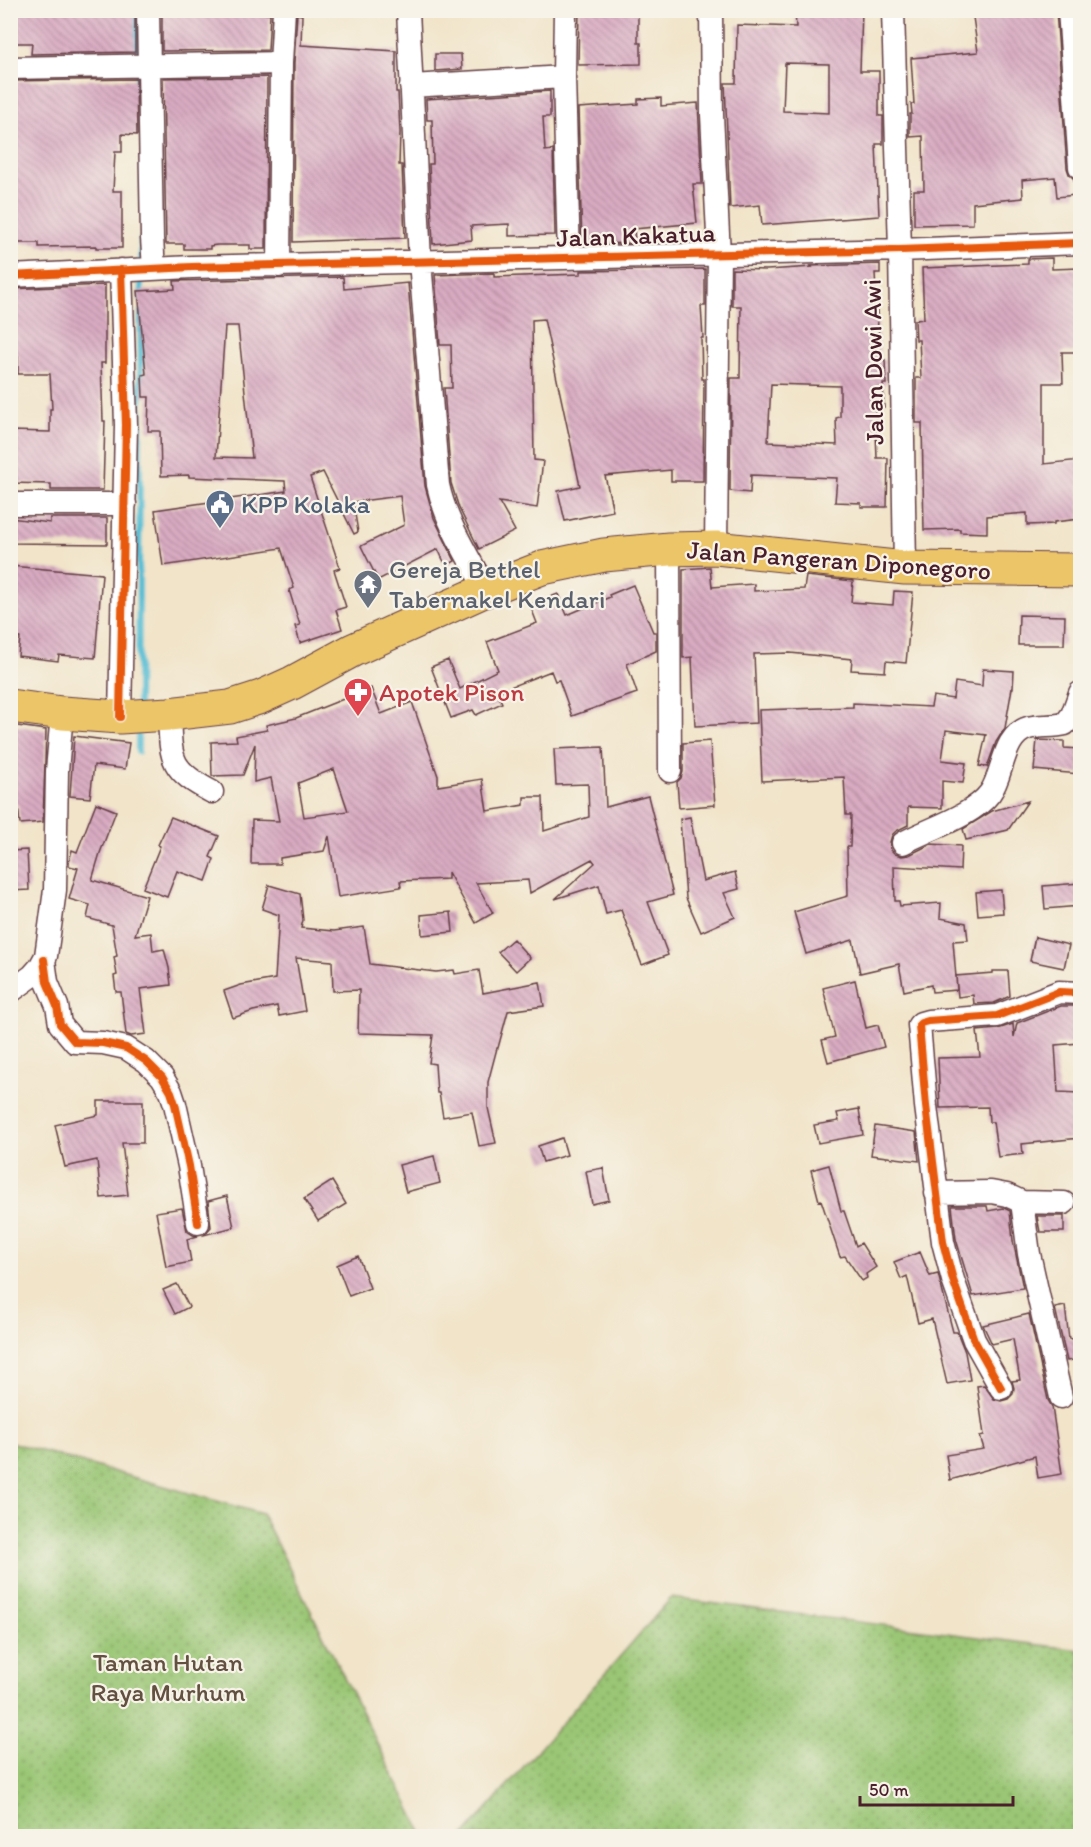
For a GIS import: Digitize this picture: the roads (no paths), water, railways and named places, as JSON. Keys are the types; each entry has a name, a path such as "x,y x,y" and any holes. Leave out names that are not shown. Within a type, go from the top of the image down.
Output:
{"highway":[{"name":"Jalan Pangeran Diponegoro","path":"10,706 62,713 142,716 230,707 261,697 292,683 353,650 486,590 542,568 604,555 669,549 716,549 905,568 1080,570"}],"street":[{"path":"148,10 141,65 152,238 139,269 125,389 125,504 142,716 171,750 178,770 212,792"},
{"path":"279,266 281,63 284,10"},
{"path":"408,10 420,261 441,502 486,590"},
{"path":"565,10 564,77 569,258"},
{"path":"711,10 712,116 719,254 716,549"},
{"name":"Jalan Dowi Awi","path":"893,10 900,250 905,568"},
{"path":"1069,10 1080,167"},
{"path":"10,68 281,63"},
{"path":"411,86 564,77"},
{"name":"Jalan Kakatua","path":"10,276 192,267 900,250 1080,243"},
{"path":"10,504 125,504"},
{"path":"669,549 670,771"},
{"path":"903,843 961,815 978,804 990,793 1014,736 1025,729 1065,724 1072,715 1080,693"},
{"path":"62,713 57,771 55,890 44,960 47,982 57,1006 60,1024 75,1042 103,1043 126,1048 146,1061 162,1077 171,1092 189,1166 198,1223"},
{"path":"10,993 32,976 44,960"},
{"path":"1001,1388 974,1340 943,1242 926,1106 920,1024 928,1021 997,1016 1059,992 1080,993"},
{"path":"936,1193 991,1192 1007,1195 1022,1202 1064,1203"},
{"path":"1022,1202 1029,1254 1061,1397"}],"waterway":[{"path":"137,10 138,95"},
{"path":"141,240 141,299"},
{"path":"138,707 141,312"},
{"path":"138,726 138,752"}],"place":[{"name":"KPP Kolaka","path":"220,530"},
{"name":"Gereja Bethel Tabernakel Kendari","path":"368,610"},
{"name":"Apotek Pison","path":"358,718"}],"park label":[{"name":"Taman Hutan Raya Murhum","path":"168,1677"}]}
